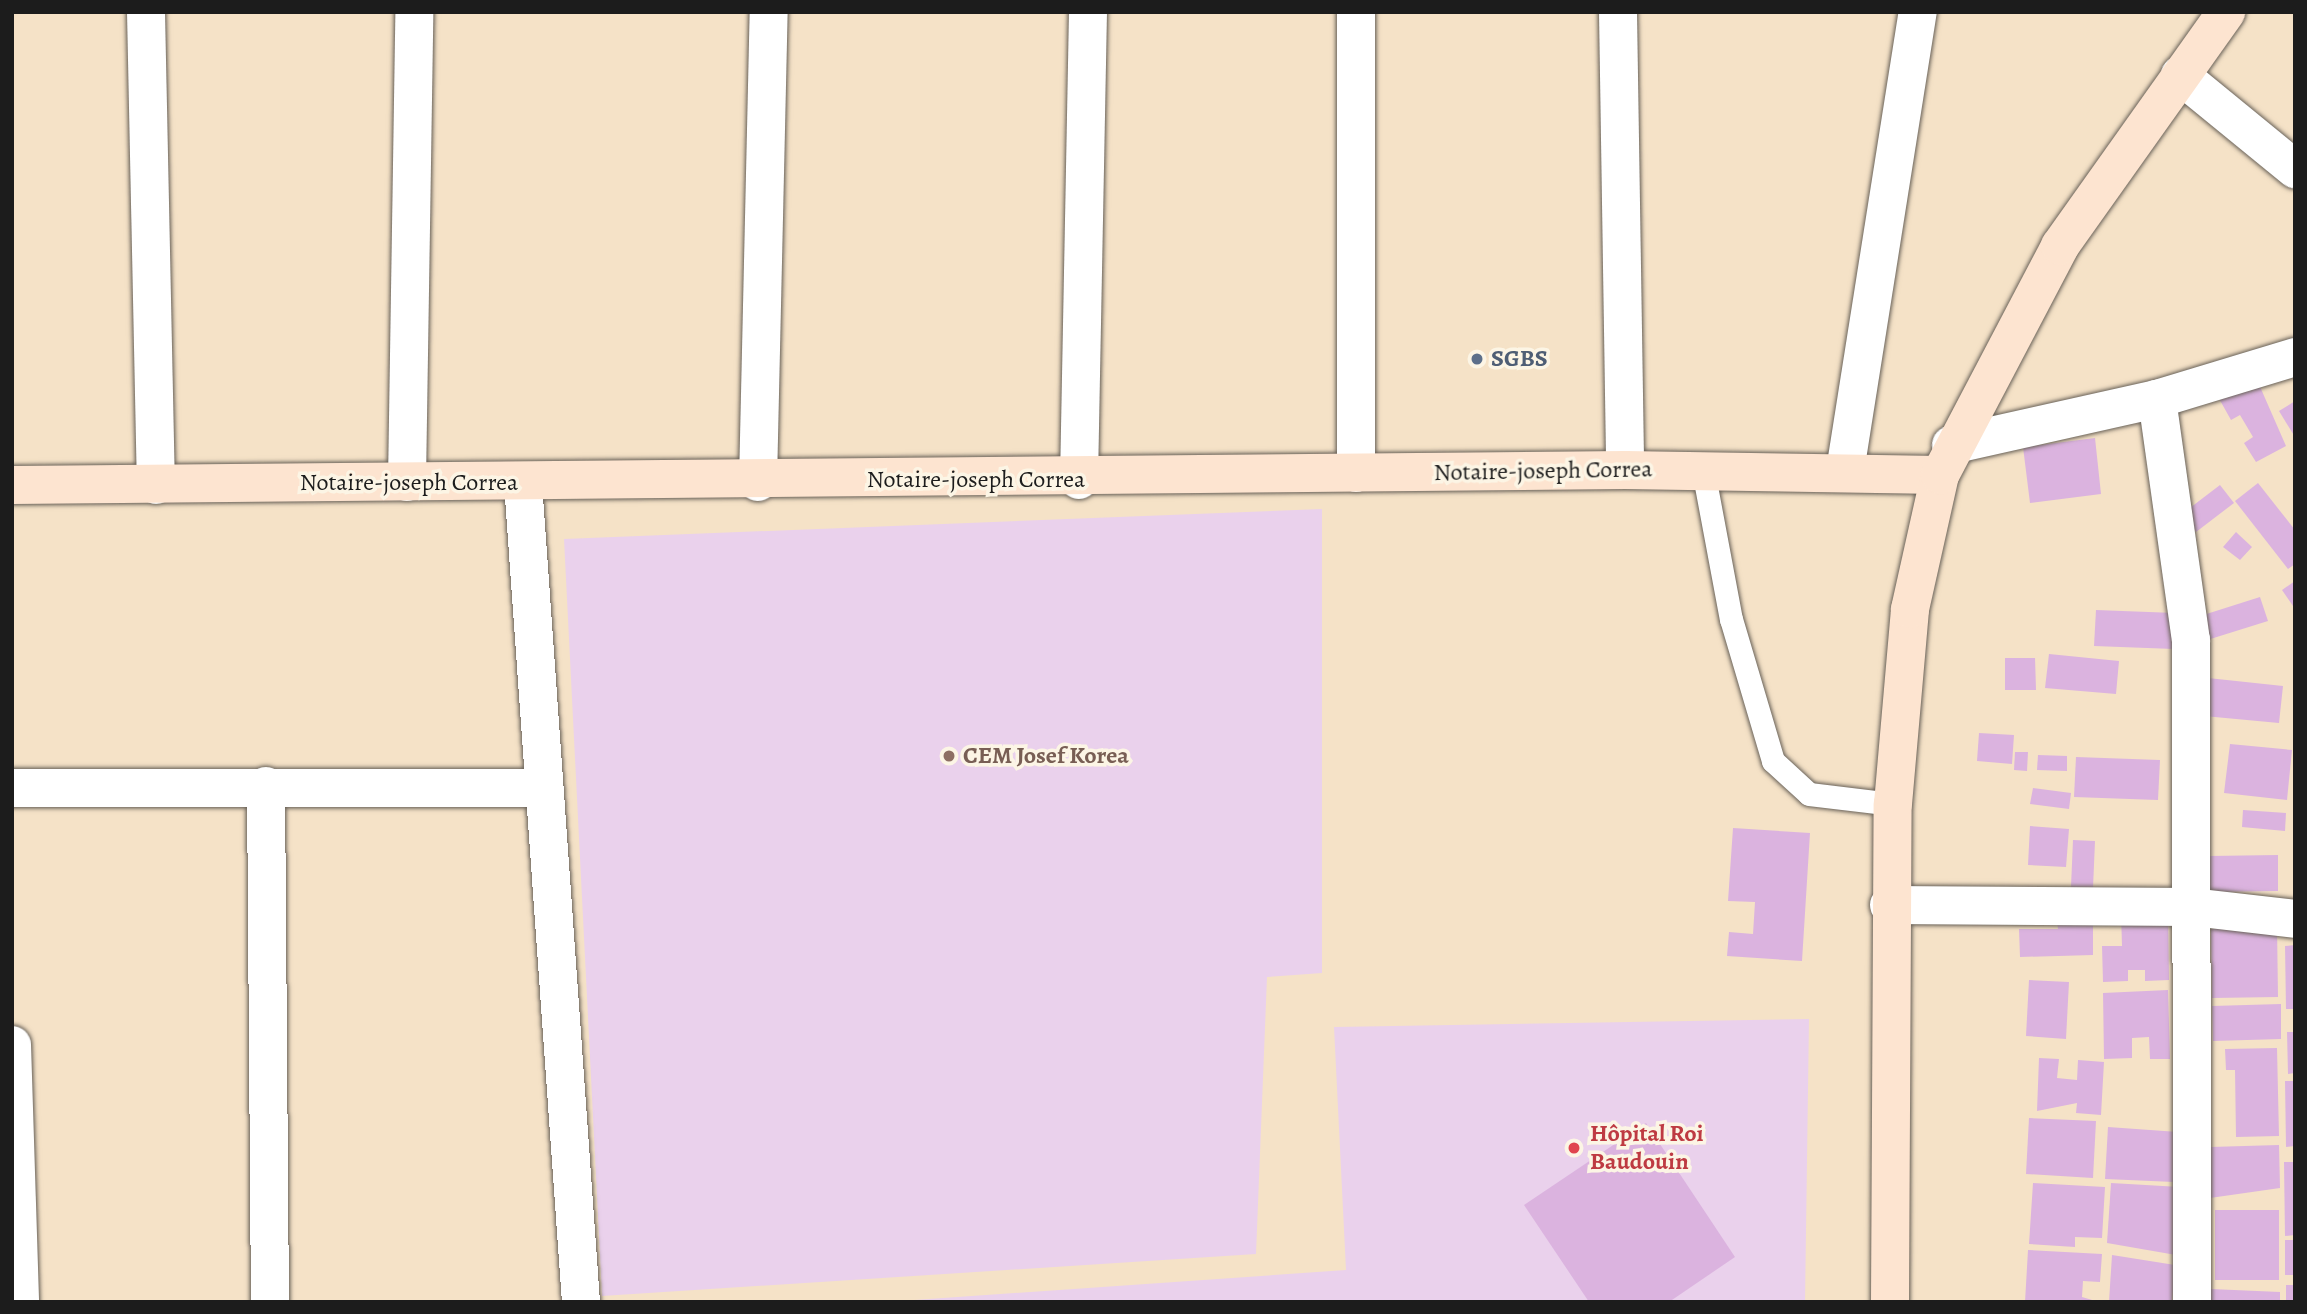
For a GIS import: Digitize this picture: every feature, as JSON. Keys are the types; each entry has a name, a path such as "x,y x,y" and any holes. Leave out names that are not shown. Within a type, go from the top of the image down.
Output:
{"street":[{"path":"146,12 156,485"},
{"path":"407,482 414,12"},
{"path":"758,482 769,12"},
{"path":"1079,480 1088,12"},
{"path":"1356,12 1356,473"},
{"path":"1618,12 1625,470"},
{"path":"1844,471 1918,12"},
{"path":"1890,1302 1889,905 1893,804 1910,609 1946,460 2060,246 2226,12"},
{"path":"2180,75 2295,169"},
{"path":"1946,460 2295,357"},
{"path":"2157,399 2190,640 2192,1302"},
{"name":"Notaire-joseph Correa","path":"12,485 1079,480 1356,473 1844,471 1946,460"},
{"path":"523,483 581,1302"},
{"path":"267,786 270,1302"},
{"path":"12,788 544,788"},
{"path":"1889,905 2192,907 2295,919"},
{"path":"12,1045 20,1302"}],"lane":[{"path":"1703,470 1731,619 1773,761 1809,794 1893,804"}],"shaded area":[{"name":"CEM Josef Korea","path":"1322,509 1322,973 1267,977 1256,1254 602,1296 564,539"},
{"name":"Hôpital Roi Baudouin","path":"1809,1019 1805,1302 886,1302 1346,1270 1334,1027"}],"building":[{"path":"2254,373 2286,446 2256,462 2244,443 2253,437 2240,415 2231,420 2217,395"},
{"path":"2295,401 2295,437 2279,411"},
{"path":"2095,438 2101,494 2030,503 2023,447"},
{"path":"2258,483 2295,530 2295,564 2288,569 2235,501"},
{"path":"2220,485 2234,503 2196,532 2182,514"},
{"path":"2236,532 2252,547 2240,560 2223,547"},
{"path":"2295,581 2295,609 2282,590"},
{"path":"2260,597 2268,621 2204,641 2197,617"},
{"path":"2096,610 2175,613 2174,649 2094,646"},
{"path":"2049,654 2119,661 2116,694 2045,688"},
{"path":"2005,658 2035,658 2036,690 2005,690"},
{"path":"2208,678 2283,686 2279,723 2204,716"},
{"path":"1979,733 2014,735 2012,764 1977,761"},
{"path":"2230,744 2292,750 2287,800 2224,793"},
{"path":"2015,752 2028,752 2027,771 2014,770"},
{"path":"2038,755 2067,756 2067,771 2037,770"},
{"path":"2076,757 2160,760 2158,800 2074,797"},
{"path":"2033,788 2071,793 2069,809 2030,804"},
{"path":"2243,810 2286,813 2285,831 2242,827"},
{"path":"2030,826 2069,829 2066,867 2028,865"},
{"path":"1733,828 1810,833 1802,961 1727,956 1729,932 1753,934 1755,902 1728,901"},
{"path":"2073,840 2095,841 2093,888 2071,887"},
{"path":"2278,855 2278,891 2210,892 2209,856"},
{"path":"2168,911 2169,980 2145,981 2145,970 2128,970 2128,981 2103,982 2102,946 2122,946 2121,913"},
{"path":"2057,922 2093,922 2093,955 2020,957 2019,929 2058,929"},
{"path":"2277,926 2278,997 2212,998 2211,929"},
{"path":"2295,945 2295,1009 2286,1009 2285,946"},
{"path":"2029,980 2069,982 2066,1039 2026,1036"},
{"path":"2168,990 2170,1059 2150,1059 2149,1037 2132,1038 2132,1058 2104,1059 2103,993"},
{"path":"2281,1004 2281,1039 2213,1041 2212,1006"},
{"path":"2287,1032 2295,1032 2295,1073 2288,1074"},
{"path":"2277,1048 2279,1136 2236,1137 2235,1070 2226,1070 2225,1049"},
{"path":"2039,1058 2059,1059 2057,1078 2077,1080 2078,1060 2104,1062 2101,1115 2076,1113 2077,1103 2037,1111"},
{"path":"2285,1081 2295,1081 2295,1146 2286,1147"},
{"path":"2029,1118 2096,1121 2093,1178 2026,1174"},
{"path":"1646,1123 1735,1257 1669,1302 1589,1302 1524,1205"},
{"path":"2108,1127 2178,1132 2174,1182 2105,1179"},
{"path":"2279,1145 2280,1188 2210,1198 2210,1147"},
{"path":"2284,1162 2295,1162 2295,1235 2285,1236"},
{"path":"2033,1183 2105,1187 2102,1238 2075,1237 2075,1247 2029,1244"},
{"path":"2111,1183 2180,1187 2176,1255 2107,1243"},
{"path":"2215,1210 2279,1210 2279,1280 2215,1280"},
{"path":"2285,1240 2295,1240 2295,1275 2285,1275"},
{"path":"2028,1250 2102,1254 2100,1282 2083,1281 2082,1297 2099,1302 2025,1302"},
{"path":"2112,1255 2175,1265 2172,1302 2109,1302"},
{"path":"2286,1285 2295,1285 2295,1302 2286,1302"},
{"path":"2211,1289 2280,1292 2280,1302 2210,1302"}],"place":[{"name":"SGBS","path":"1477,359"},
{"name":"CEM Josef Korea","path":"949,756"},
{"name":"Hôpital Roi Baudouin","path":"1574,1148"}]}
